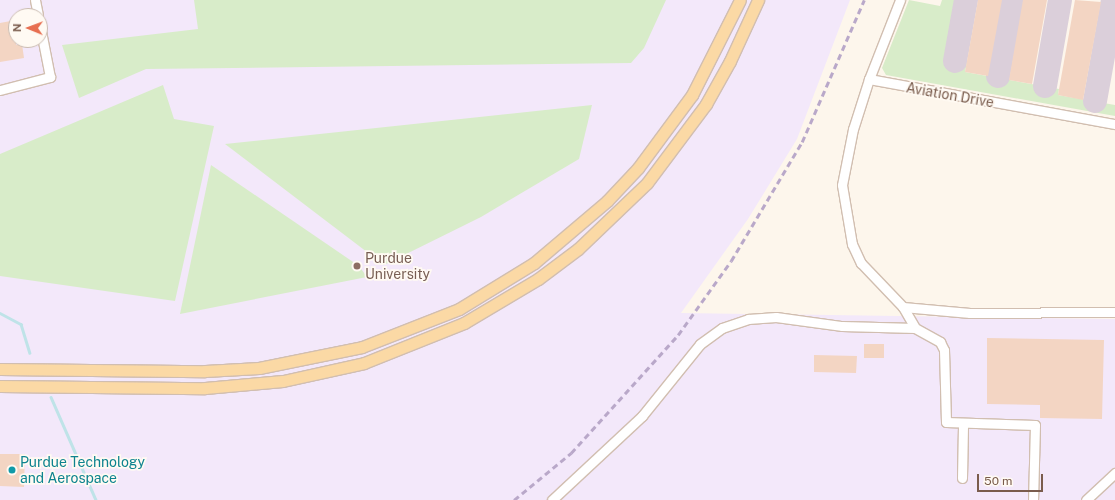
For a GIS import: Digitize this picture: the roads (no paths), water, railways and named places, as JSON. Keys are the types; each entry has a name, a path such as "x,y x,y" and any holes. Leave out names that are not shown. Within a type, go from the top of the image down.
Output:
{"main road":[{"path":"0,369 205,371 259,368 362,347 459,309 534,263 607,201 638,168 692,95 740,0"},
{"path":"0,386 205,388 283,381 364,363 464,323 532,283 578,249 647,182 706,104 730,61 758,0"}],"street":[{"path":"900,0 869,80 844,163 843,203 852,244 861,263 902,307 915,328"},
{"path":"0,90 50,77 44,48"},
{"name":"Aviation Drive","path":"869,80 1115,124"},
{"path":"902,307 970,313 1115,312"},
{"path":"552,500 642,416 700,344 722,328 748,319 776,317 842,326 915,328 940,342 944,350 943,418 950,423 963,424 1035,425 1033,500"},
{"path":"962,478 963,424"},
{"path":"1086,500 1115,473"}],"waterway":[{"path":"0,313 21,324 30,353"},
{"path":"51,397 96,500"}],"railway":[{"path":"514,500 571,453 678,335 731,261 802,142 864,0"}],"place":[{"name":"Purdue University","path":"357,266"},
{"name":"Purdue Technology and Aerospace","path":"12,470"}]}
